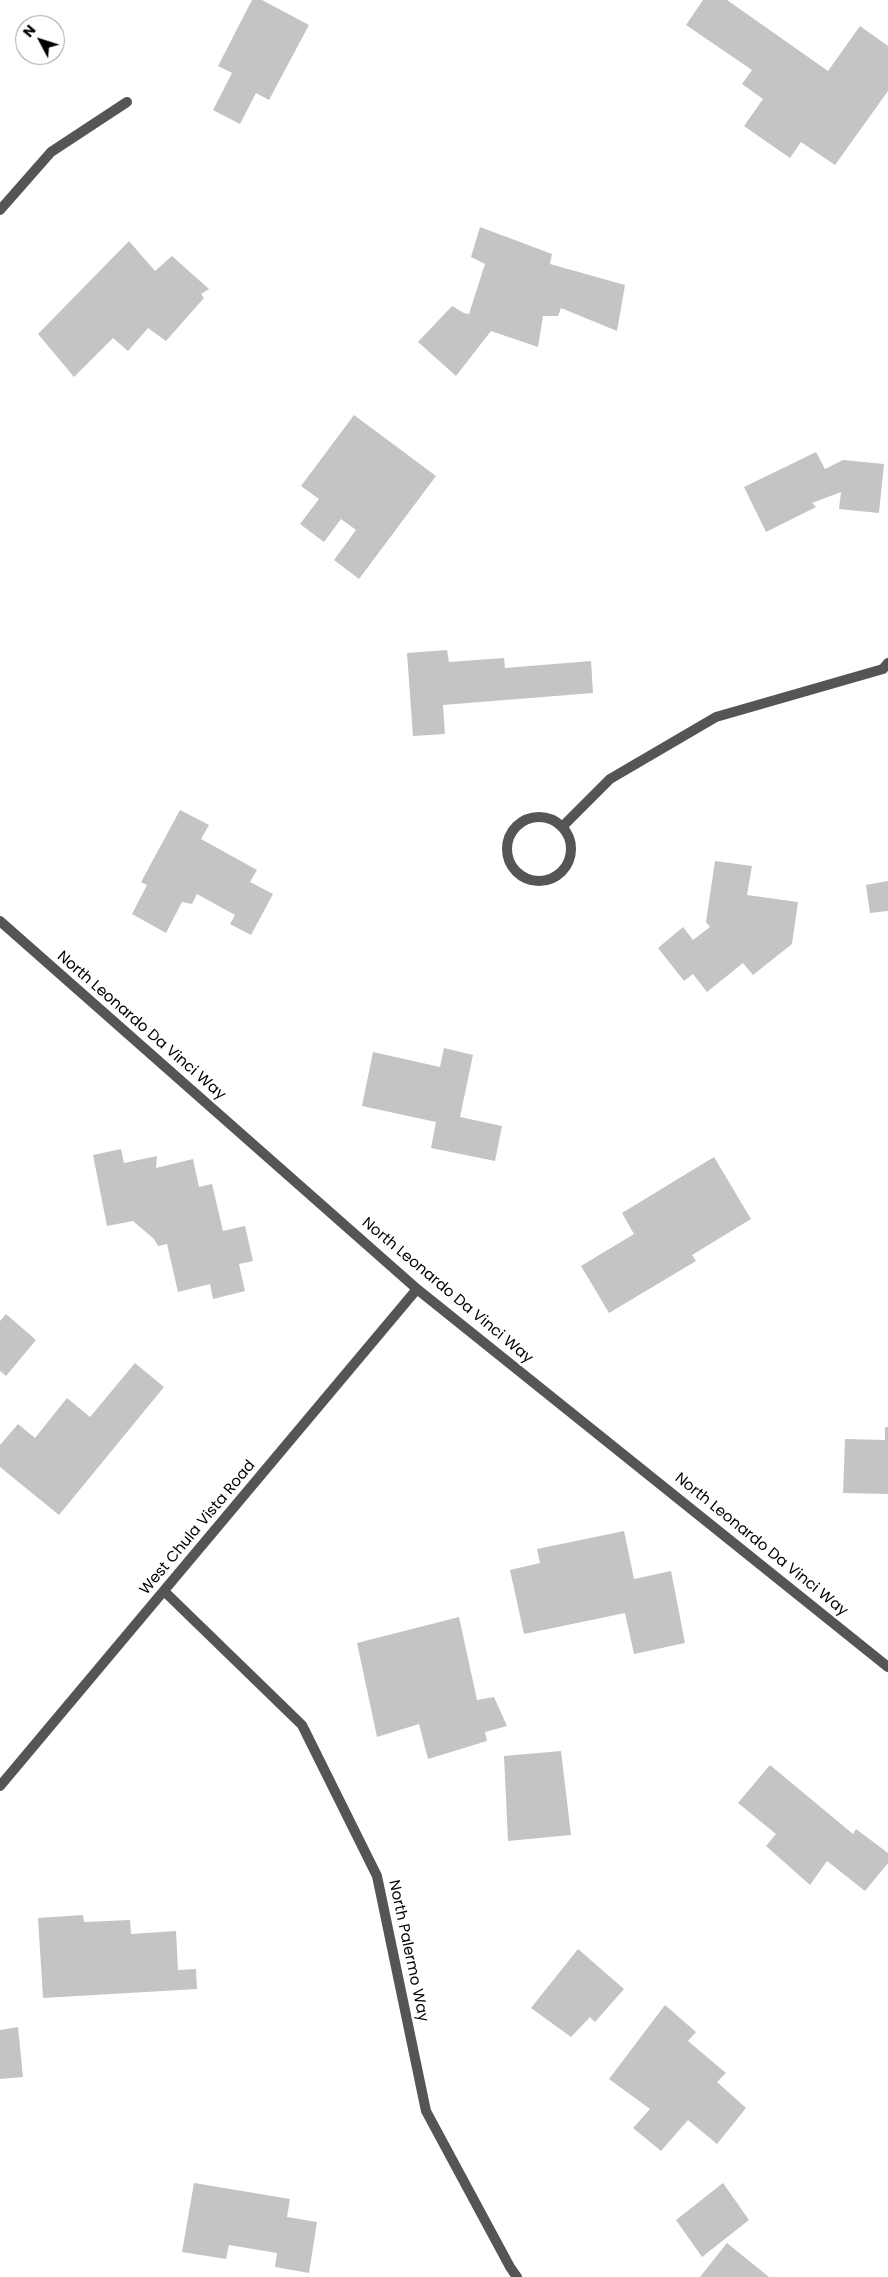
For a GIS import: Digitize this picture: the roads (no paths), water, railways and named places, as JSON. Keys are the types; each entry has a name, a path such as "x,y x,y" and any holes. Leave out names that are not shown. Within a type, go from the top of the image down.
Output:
{"street":[{"path":"0,210 51,152 127,102"},
{"path":"563,826 610,779 716,717 883,669 888,663"},
{"path":"533,817 554,820 563,826 569,835 571,851 567,866 551,880 540,882 520,876 508,858 509,837 515,828 533,817"},
{"name":"North Leonardo Da Vinci Way","path":"0,921 417,1289 888,1667"},
{"name":"West Chula Vista Road","path":"0,1786 165,1592 417,1289"},
{"name":"North Palermo Way","path":"165,1592 302,1725 377,1876 426,2111 510,2267 518,2277"}]}
